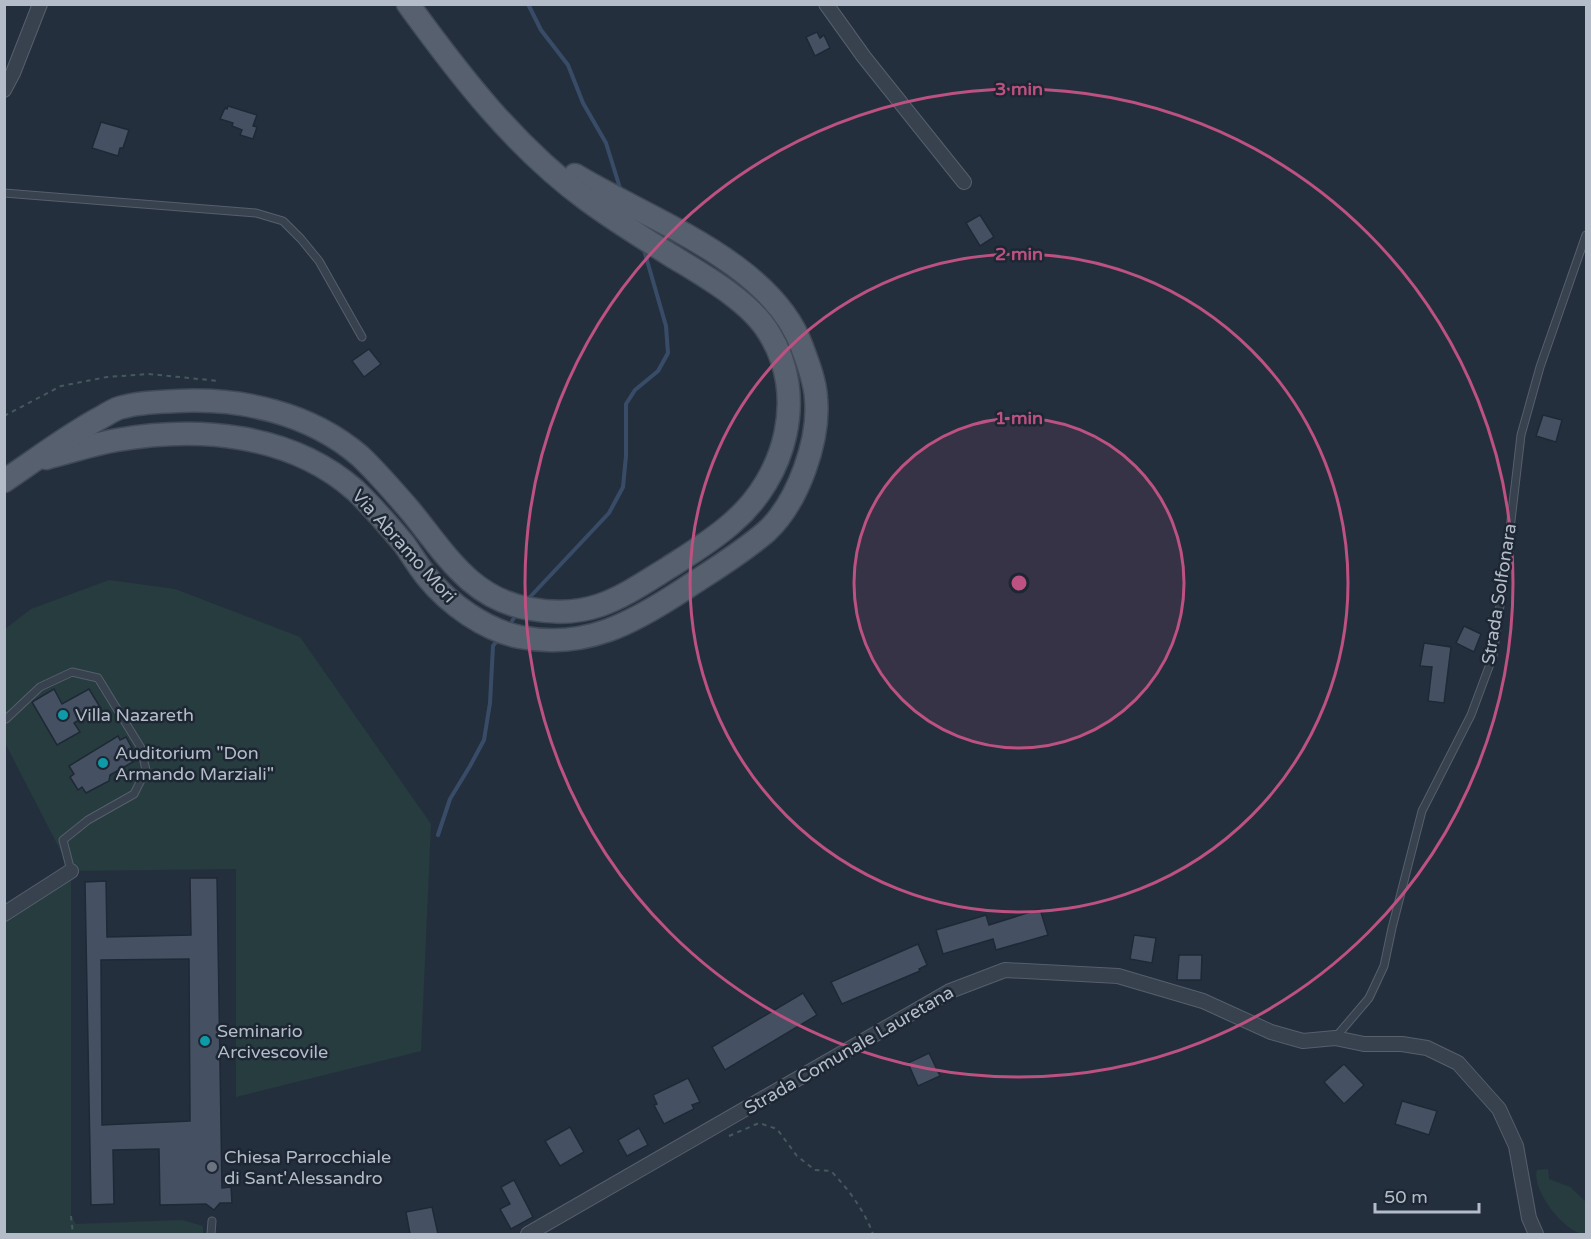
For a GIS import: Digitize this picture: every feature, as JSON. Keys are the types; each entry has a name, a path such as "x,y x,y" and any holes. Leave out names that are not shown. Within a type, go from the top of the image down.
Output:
{"main road":[{"name":"Via Abramo Mori","path":"4,481 81,428 122,407 208,399 260,407 297,419 331,435 360,457 411,512 440,551 468,580 501,600 526,609 550,612 579,612 606,605 681,560 734,522 759,494 776,464 789,426 789,393 783,363 768,331 744,305 713,281 586,198 515,138 460,75 408,4"},
{"name":"Via Abramo Mori","path":"33,461 114,440 154,435 202,433 254,440 290,452 325,468 354,490 404,545 428,579 459,607 492,628 542,640 570,639 600,634 656,608 729,559 770,528 790,499 806,468 816,433 816,398 810,369 798,335 777,303 747,274 702,245 582,179 515,138"}],"street":[{"path":"4,90 40,4"},
{"path":"826,4 864,57 964,182"},
{"path":"4,914 71,871"},
{"name":"Strada Comunale Lauretana","path":"528,1234 950,991 1005,970 1118,976 1203,1001 1271,1032 1303,1041 1358,1038 1402,1044 1427,1048 1458,1063 1499,1109 1516,1146 1529,1218 1536,1234"}],"lane":[{"path":"4,193 256,213 283,221 319,261 362,337"},
{"name":"Strada Solfonara","path":"1335,1038 1369,998 1384,966 1422,811 1471,715 1493,656 1521,435 1540,367 1587,235"},
{"path":"6,719 40,687 72,672 98,678 141,748 146,770 134,794 88,820 63,840 71,871"},
{"path":"211,1234 212,1221"}],"path":[{"path":"4,416 61,386 107,377 149,374 219,381"},
{"path":"722,1139 759,1123 777,1129 797,1155 815,1170 831,1172 847,1188 867,1218 873,1234"},
{"path":"71,1216 73,1234"}],"green space":[{"path":"109,580 175,589 300,637 431,824 421,1051 236,1097 236,869 71,871 5,743 5,629 31,609"},
{"path":"71,871 71,1216 76,1224 182,1220 203,1226 203,1234 5,1234 5,914"},
{"path":"1548,1169 1549,1179 1570,1187 1586,1202 1586,1234 1569,1227 1560,1219 1539,1189 1537,1170"}],"building":[{"path":"817,32 820,38 824,35 830,48 815,56 806,37"},
{"path":"228,106 257,115 253,126 257,127 253,139 240,135 242,130 232,126 233,123 220,119"},
{"path":"101,122 129,130 118,156 92,148"},
{"path":"980,215 994,237 980,246 966,223"},
{"path":"369,349 381,364 364,377 352,361"},
{"path":"1543,415 1562,420 1556,442 1536,436"},
{"path":"1464,626 1481,634 1474,652 1456,643"},
{"path":"1424,643 1451,647 1444,703 1428,701 1432,667 1420,666"},
{"name":"Villa Nazareth","path":"54,689 62,704 89,689 100,707 74,723 80,732 57,745 32,702"},
{"name":"Auditorium \"Don Armando Marziali\"","path":"118,736 120,740 126,737 138,759 110,775 109,781 86,793 82,787 78,790 70,777 74,774 69,766"},
{"name":"Seminario Arcivescovile","path":"190,878 217,878 222,1188 231,1187 232,1203 220,1203 214,1210 206,1204 160,1205 159,1149 113,1150 114,1204 91,1205 85,882 106,881 107,937 191,935","holes":["189,959 190,1121 102,1125 101,960"]},
{"path":"1040,909 1048,935 996,950 993,939 943,954 936,930 986,915 989,925"},
{"path":"1134,935 1156,938 1152,963 1130,959"},
{"path":"918,944 927,965 919,969 920,971 842,1004 831,982"},
{"path":"1179,955 1202,955 1201,980 1177,980"},
{"path":"803,993 817,1015 725,1070 712,1047"},
{"path":"929,1053 940,1076 918,1086 908,1063"},
{"path":"1344,1064 1364,1085 1344,1104 1324,1082"},
{"path":"688,1078 700,1102 692,1105 694,1109 664,1124 654,1105 657,1104 653,1095"},
{"path":"1402,1101 1437,1111 1429,1135 1395,1124"},
{"path":"570,1127 584,1152 560,1166 545,1141"},
{"path":"639,1128 648,1145 627,1156 618,1140"},
{"path":"514,1180 533,1217 511,1229 500,1209 510,1204 501,1187"},
{"path":"432,1207 438,1234 410,1234 406,1212"}],"waterway":[{"path":"528,4 541,30 568,65 583,103 606,143 620,188"},
{"path":"530,597 609,513 623,487 626,456 626,404 635,390 658,371 668,353 666,326 644,250"},
{"path":"438,835 450,799 484,740 490,703 493,646 496,642"}],"place":[{"name":"Villa Nazareth","path":"63,715"},
{"name":"Auditorium \"Don Armando Marziali\"","path":"103,763"},
{"name":"Seminario Arcivescovile","path":"205,1041"},
{"name":"Chiesa Parrocchiale di Sant'Alessandro","path":"212,1167"}]}
